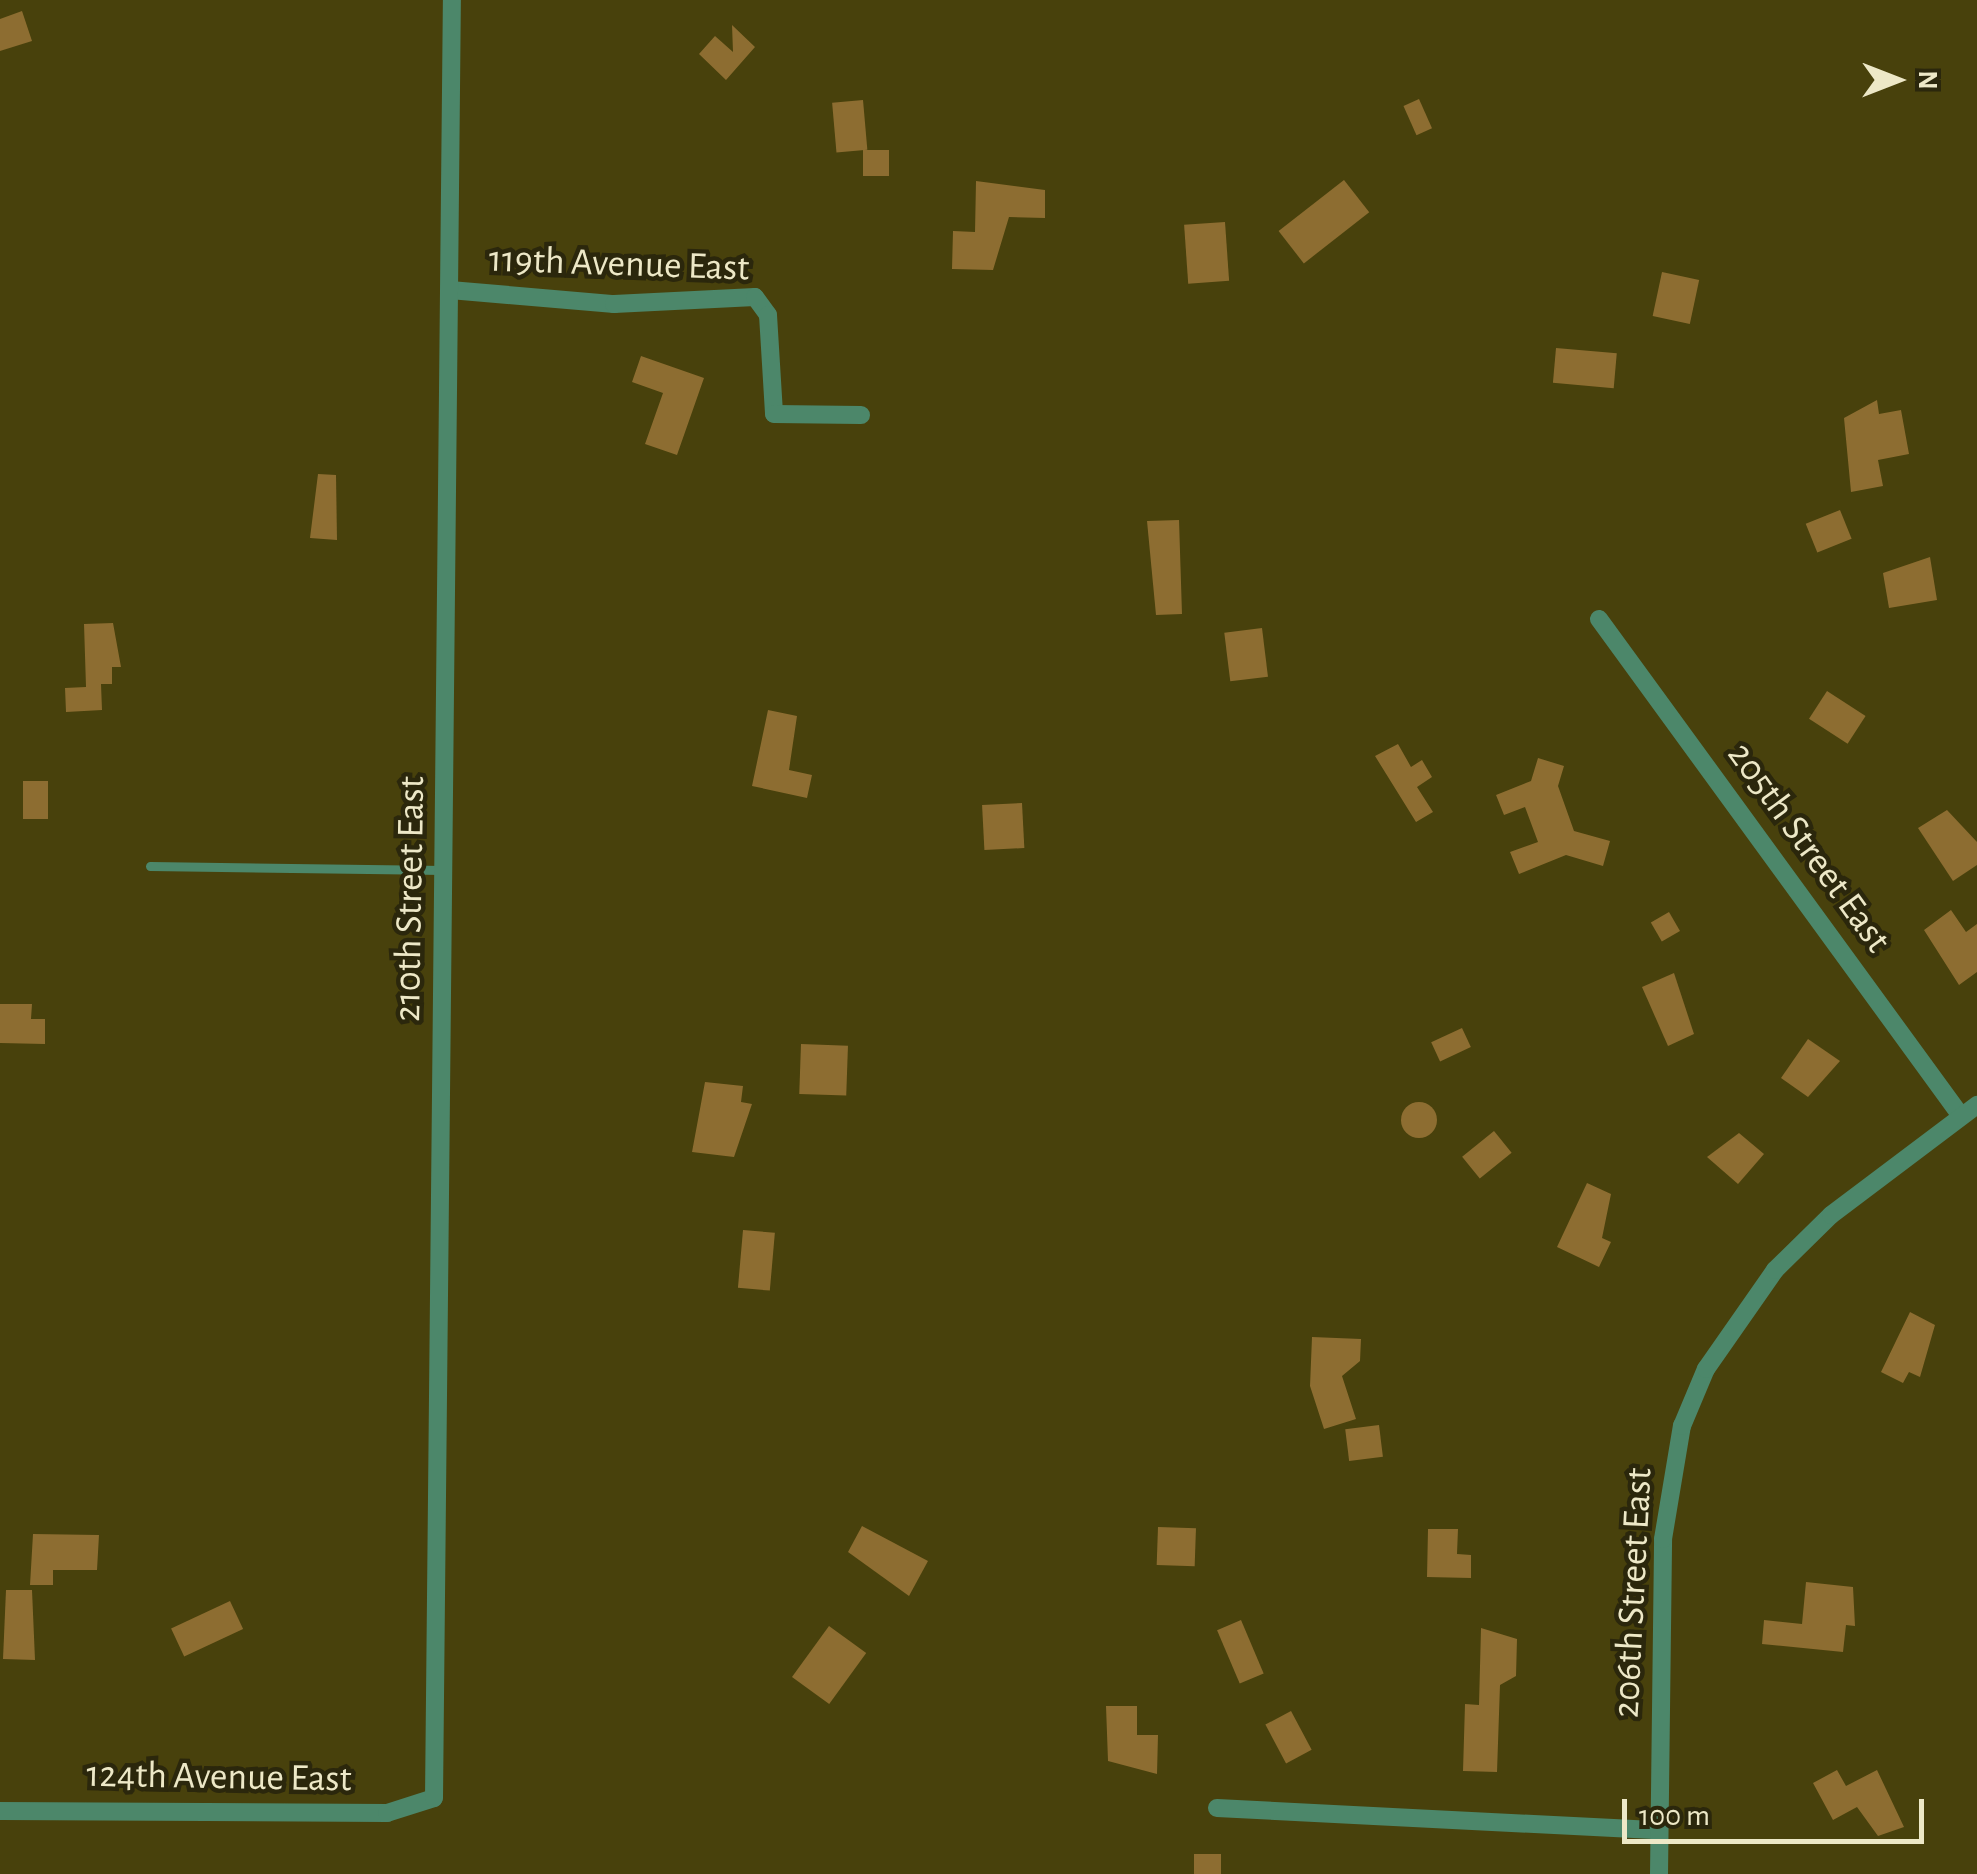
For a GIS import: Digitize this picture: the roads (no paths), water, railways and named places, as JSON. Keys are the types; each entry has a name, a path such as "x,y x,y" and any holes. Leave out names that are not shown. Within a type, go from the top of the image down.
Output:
{"street":[{"name":"210th Street East","path":"434,1798 452,0"},
{"name":"119th Avenue East","path":"450,290 614,304 755,297 768,315 774,414 861,416"},
{"name":"205th Street East","path":"1599,619 1961,1116"},
{"name":"206th Street East","path":"1658,1874 1668,1478 1706,1368 1766,1280 1831,1214 1977,1104"},
{"name":"124th Avenue East","path":"0,1811 386,1812 434,1798"},
{"path":"1217,1808 1658,1830"}],"lane":[{"path":"150,866 444,870"}]}
